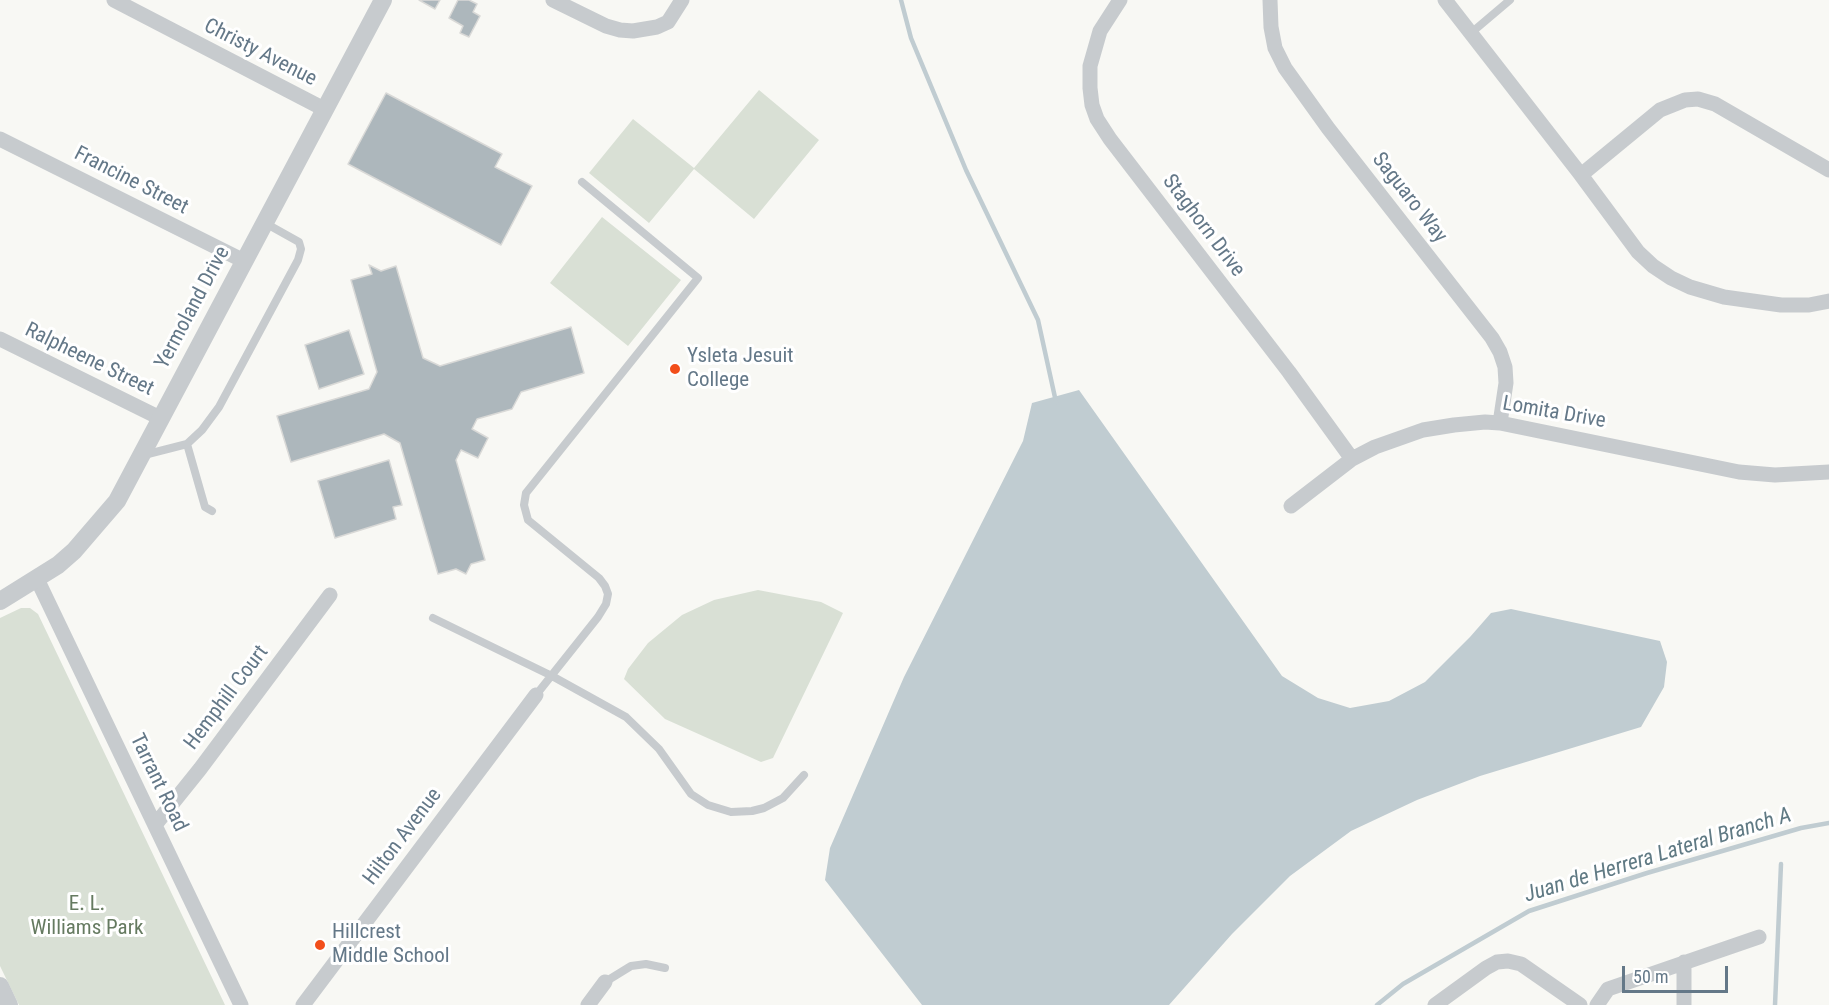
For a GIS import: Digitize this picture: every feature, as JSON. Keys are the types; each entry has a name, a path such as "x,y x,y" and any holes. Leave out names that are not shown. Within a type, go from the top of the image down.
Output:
{"street":[{"name":"Christy Avenue","path":"114,0 324,109"},
{"name":"Yermoland Drive","path":"0,601 37,579 74,552 117,501 382,0"},
{"path":"553,0 606,26 633,31 647,30 668,22 682,0"},
{"name":"Staghorn Drive","path":"1120,0 1100,31 1090,66 1092,105 1098,119 1110,139 1289,372 1352,459"},
{"name":"Saguaro Way","path":"1270,0 1271,27 1275,48 1285,68 1328,128 1492,338 1500,352 1506,383 1500,423"},
{"path":"1444,0 1581,175 1638,252 1653,266 1690,287 1724,297 1755,303 1809,305 1829,301"},
{"path":"1581,175 1660,110 1685,100 1698,99 1715,104 1829,170"},
{"name":"Francine Street","path":"0,139 244,261"},
{"name":"Ralpheene Street","path":"0,339 160,418"},
{"name":"Lomita Drive","path":"1291,506 1352,459 1375,447 1423,430 1454,425 1500,423 1739,472 1775,475 1829,472"},
{"name":"Tarrant Road","path":"37,579 241,1005"},
{"name":"Hemphill Court","path":"155,825 200,769 330,595"},
{"name":"Hilton Avenue","path":"303,1005 536,694"},
{"path":"1597,1005 1608,989 1759,937"},
{"path":"1435,1005 1486,968 1508,960 1521,964 1580,1005"},
{"path":"1684,962 1684,1005"},
{"path":"588,1005 605,982"},
{"path":"0,986 9,1005"}],"lane":[{"path":"1471,33 1510,0"},
{"path":"536,694 598,617 606,604 608,594 599,578 528,520 524,506 526,493 698,278 582,182"},
{"path":"140,456 187,444 202,430 219,407 298,260 301,249 299,242 264,223"},
{"path":"187,444 205,507 212,511"},
{"path":"433,618 552,676 626,717 659,749 691,794 708,806 740,812 764,808 783,798 804,775"},
{"path":"605,982 631,966 646,964 665,968"}],"green space":[{"path":"759,90 819,140 754,219 694,169 649,223 589,173 633,119 694,168"},
{"path":"602,217 681,280 628,346 550,283"},
{"path":"758,590 821,602 843,613 773,758 761,762 665,719 624,679 628,669 648,643 682,615 714,600"},
{"name":"E. L. Williams Park","path":"21,608 30,608 38,614 225,1005 19,1005 0,966 0,618"}],"shaded area":[{"path":"1079,390 1282,676 1318,698 1350,708 1389,701 1425,682 1491,613 1511,609 1660,641 1667,662 1664,687 1641,727 1480,776 1417,800 1351,831 1290,876 1232,934 1169,1005 922,1005 825,880 830,848 904,677 1023,441 1032,403"}],"building":[{"path":"419,0 440,0 435,9"},
{"path":"458,0 469,0 477,4 473,12 480,16 469,37 460,33 463,26 449,18"},
{"path":"386,93 502,154 495,167 532,186 501,245 348,164"},
{"path":"369,265 381,271 396,266 423,358 440,366 571,327 584,373 521,392 512,409 477,419 472,429 488,438 478,458 461,450 456,460 485,560 471,564 466,574 456,569 438,574 400,443 384,434 291,462 277,416 369,389 377,372 351,280 372,274"},
{"path":"349,330 364,374 319,389 305,345"},
{"path":"389,460 402,505 393,507 396,519 335,538 318,481"}],"waterway":[{"path":"901,0 911,38 966,170 1038,320 1056,402"},
{"name":"Juan de Herrera Lateral Branch A","path":"1377,1005 1403,984 1529,911 1647,873 1801,828 1829,823"},
{"path":"1775,1005 1781,864"}],"place":[{"name":"Ysleta Jesuit College","path":"675,369"},
{"name":"Hillcrest Middle School","path":"320,945"}]}
